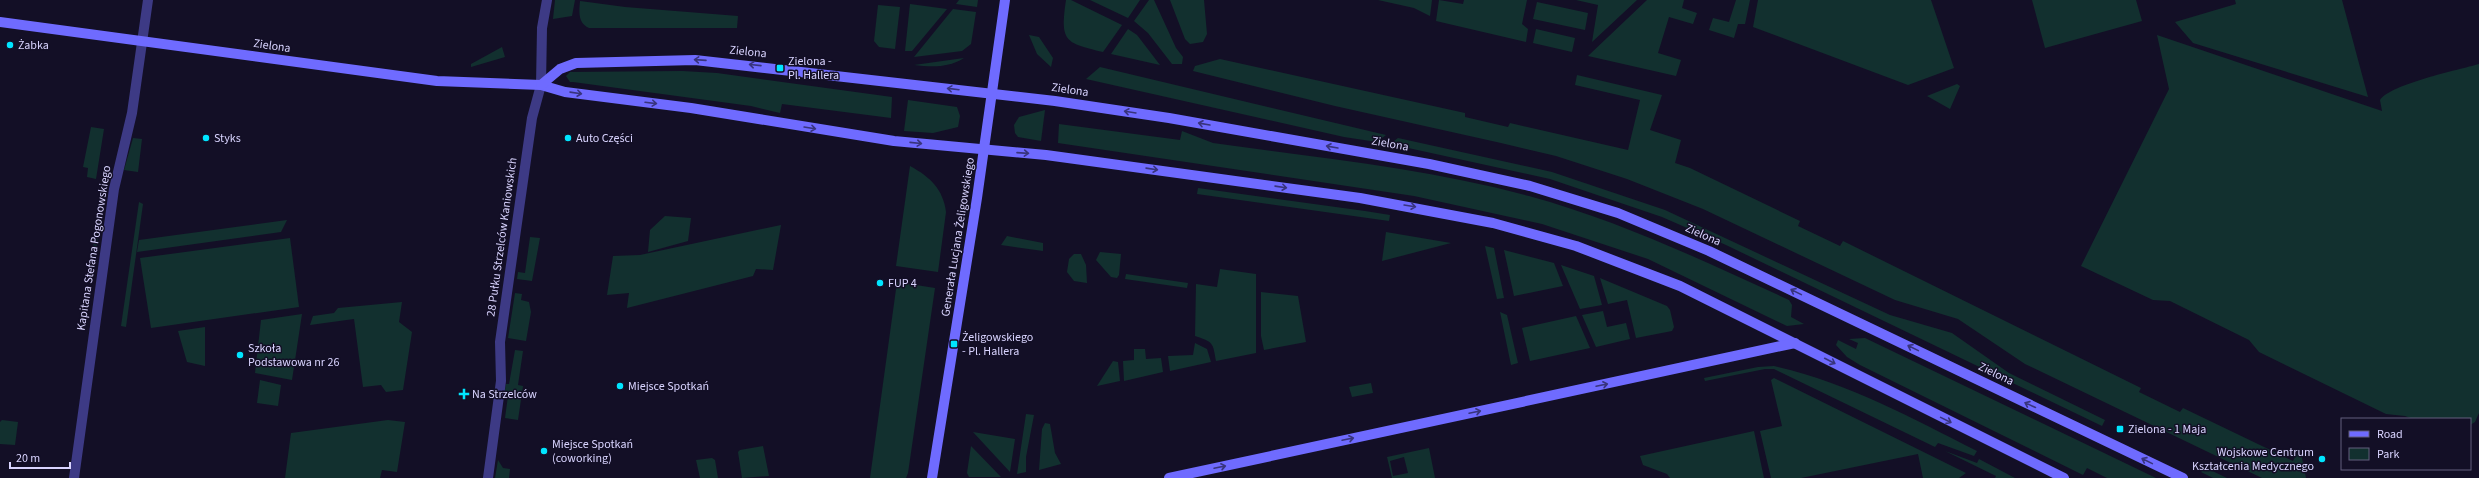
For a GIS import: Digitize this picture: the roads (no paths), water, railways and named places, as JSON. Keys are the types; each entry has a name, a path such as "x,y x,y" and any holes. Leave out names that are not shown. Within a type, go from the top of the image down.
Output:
{"street":[{"name":"Kapitana Stefana Pogonowskiego","path":"74,478 114,189 125,147 148,0"},
{"name":"28 Pułku Strzelców Kaniowskich","path":"488,478 501,381 500,342 532,118 541,84 542,28 547,0"},
{"name":"Generała Lucjana Żeligowskiego","path":"932,478 985,150 1005,0"},
{"name":"Zielona","path":"0,22 437,80 541,84 565,92 691,108 894,141 1046,155 1336,194 1421,208 1493,223 1537,234 1617,260 1680,286 2064,478"},
{"name":"Zielona","path":"541,84 560,69 576,63 695,60 992,94 1168,118 1430,164 1577,199 1618,212 1709,251 2182,478"},
{"path":"1169,478 1795,343"}],"place":[{"name":"Żabka","path":"10,45"},
{"name":"Zielona - Pl. Hallera","path":"780,68"},
{"name":"Styks","path":"206,138"},
{"name":"Auto Części","path":"568,138"},
{"name":"FUP 4","path":"880,283"},
{"name":"Żeligowskiego - Pl. Hallera","path":"954,344"},
{"name":"Szkoła Podstawowa nr 26","path":"240,355"},
{"name":"Miejsce Spotkań","path":"620,386"},
{"name":"Na Strzelców","path":"464,394"},
{"name":"Zielona - 1 Maja","path":"2120,429"},
{"name":"Miejsce Spotkań (coworking)","path":"544,451"},
{"name":"Wojskowe Centrum Kształcenia Medycznego","path":"2322,459"}]}
